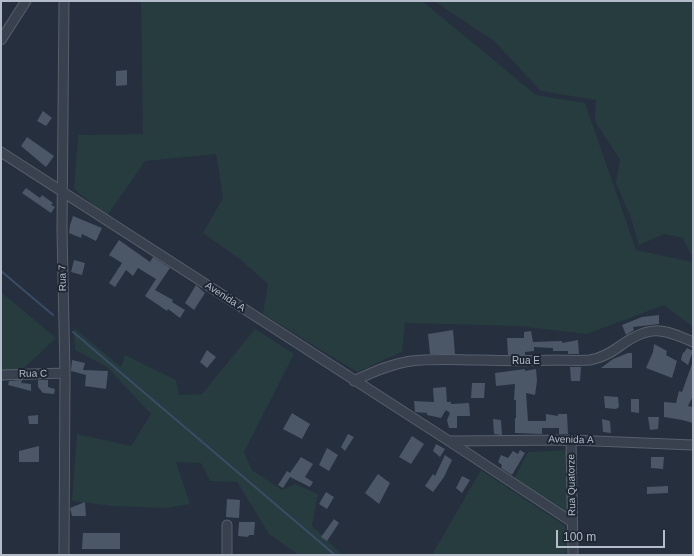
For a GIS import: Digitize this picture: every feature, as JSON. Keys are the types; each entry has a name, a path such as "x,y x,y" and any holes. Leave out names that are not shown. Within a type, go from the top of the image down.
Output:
{"street":[{"path":"1,40 26,1"},
{"name":"Rua 7","path":"64,1 62,231 65,374 64,555"},
{"name":"Avenida A","path":"1,152 572,522"},
{"name":"Rua E","path":"354,381 385,367 410,361 429,359 526,361 591,360 614,350 640,333 657,330 678,335 693,342"},
{"name":"Rua C","path":"1,375 65,374"},
{"name":"Avenida A","path":"449,441 571,440 693,445"},
{"name":"Rua Quatorze","path":"571,440 573,555"},
{"path":"227,525 227,555"}],"green space":[{"path":"141,1 422,1 536,95 585,103 636,250 693,262 693,327 664,305 587,334 518,326 405,323 402,352 357,372 263,314 268,284 241,260 203,233 223,198 216,154 145,161 107,216 74,189 78,135 143,134"},
{"path":"434,1 693,1 693,255 691,255 683,238 664,234 639,245 631,218 616,183 620,160 595,121 596,100 541,91 494,41"},
{"path":"1,292 56,338 20,372 1,371"},
{"path":"74,328 121,367 125,355 176,380 179,395 202,394 255,329 294,354 244,452 252,470 282,490 295,484 318,494 312,526 343,555 299,555 269,534 237,482 210,481 201,463 176,462 190,504 167,508 113,506 72,501 77,434 131,446 151,414 107,367 75,350"},
{"path":"568,450 569,515 514,479 528,452"},
{"path":"481,470 565,526 566,555 432,555"}],"building":[{"path":"127,70 127,85 116,86 116,71"},
{"path":"43,111 52,118 46,126 37,121"},
{"path":"27,137 54,156 46,167 21,146"},
{"path":"26,188 40,198 42,195 53,203 51,205 55,207 51,213 22,193"},
{"path":"73,216 102,228 96,241 82,234 81,238 69,233"},
{"path":"119,240 150,262 153,257 170,268 155,290 173,300 172,302 185,310 180,318 168,309 167,311 145,296 156,279 138,268 133,276 126,270 115,287 109,283 122,263 109,255"},
{"path":"74,260 85,263 82,275 71,272"},
{"path":"196,285 205,293 194,310 185,303"},
{"path":"659,315 659,324 633,327 634,330 626,335 622,325 642,317"},
{"path":"453,330 455,354 430,354 428,334"},
{"path":"531,331 533,342 562,341 562,343 578,340 579,354 568,354 568,351 553,351 553,348 534,347 534,351 525,352 525,355 508,355 507,338 524,338 524,332"},
{"path":"654,344 667,351 666,355 677,361 672,378 646,368 653,352"},
{"path":"687,348 693,351 688,365 681,360 683,352 684,353"},
{"path":"207,350 216,357 207,368 200,362"},
{"path":"628,353 632,353 632,368 601,368 613,359"},
{"path":"72,360 85,363 83,370 108,371 106,389 85,386 86,375 71,371"},
{"path":"692,364 693,396 688,406 693,407 693,423 664,417 664,402 676,403 679,391 682,392"},
{"path":"570,367 581,367 580,381 571,381"},
{"path":"525,369 525,371 536,369 537,381 535,395 526,393 528,421 546,421 546,414 558,416 558,414 567,414 568,434 559,434 559,428 542,428 542,434 515,433 515,384 496,386 495,373"},
{"path":"22,380 21,383 31,384 31,391 8,385 9,381"},
{"path":"38,380 48,380 48,387 55,389 54,394 43,393 38,387"},
{"path":"472,383 485,383 484,398 471,398"},
{"path":"446,387 447,402 451,402 451,404 469,403 470,416 457,416 457,428 449,428 447,420 450,413 446,410 441,418 427,415 427,413 415,412 414,401 434,402 433,388"},
{"path":"604,396 618,397 619,407 616,409 605,408"},
{"path":"631,399 639,399 639,413 631,412"},
{"path":"292,413 310,424 302,439 283,429"},
{"path":"38,415 38,424 29,424 28,416"},
{"path":"648,417 659,417 658,429 650,430"},
{"path":"493,419 501,420 502,435 494,434"},
{"path":"602,419 610,421 611,433 603,432"},
{"path":"348,434 354,437 345,451 341,447"},
{"path":"412,436 424,444 411,464 399,457"},
{"path":"436,444 445,449 440,457 433,451"},
{"path":"39,446 39,462 19,462 19,451"},
{"path":"327,448 338,455 329,471 319,465"},
{"path":"520,450 525,453 512,475 501,468 502,465 498,462 501,455 508,458 513,451 518,454"},
{"path":"445,455 452,460 444,477 433,492 425,486 433,474 435,476"},
{"path":"301,457 313,464 305,477 313,482 310,487 290,477 283,488 278,485 287,471 290,473"},
{"path":"651,457 664,457 663,469 651,468"},
{"path":"378,474 390,483 379,504 365,493"},
{"path":"462,476 470,480 462,493 456,488"},
{"path":"668,486 668,493 647,494 647,487"},
{"path":"326,492 334,497 327,509 319,504"},
{"path":"227,499 240,500 239,518 226,517"},
{"path":"85,502 86,516 72,516 70,508"},
{"path":"334,519 339,523 327,541 321,537"},
{"path":"239,522 255,522 254,535 249,535 248,537 238,536"},
{"path":"83,533 120,533 120,549 82,549"}],"waterway":[{"path":"1,271 53,315"},
{"path":"73,332 335,555"}]}
